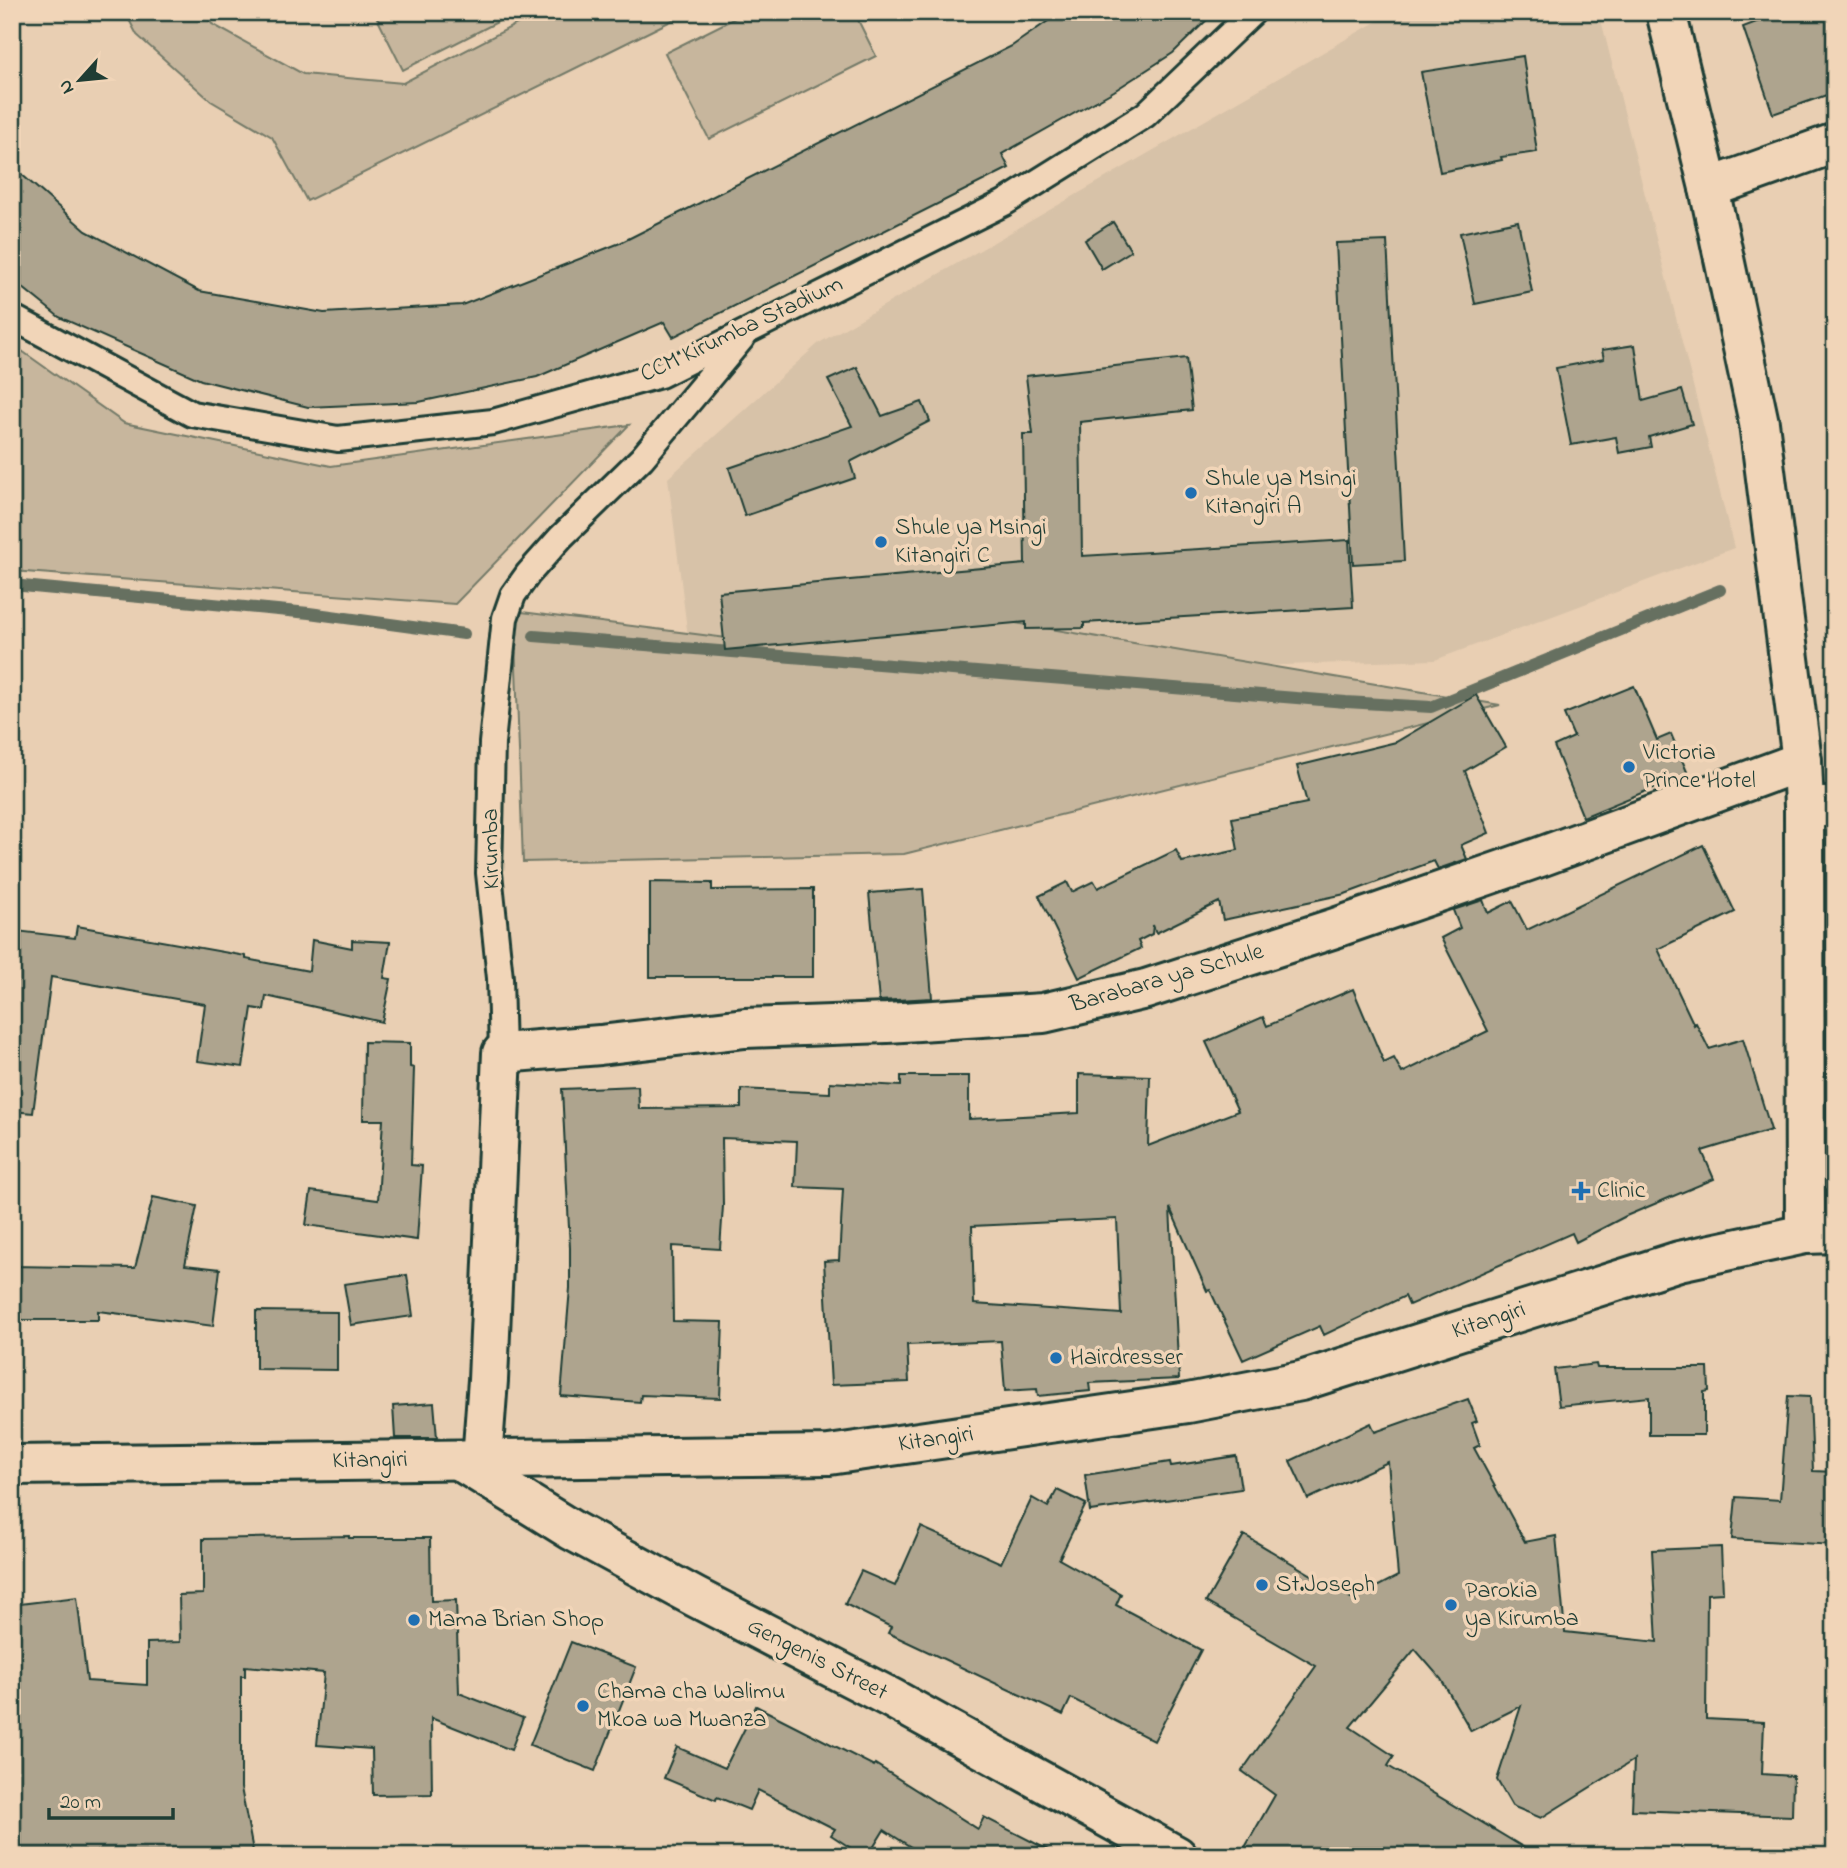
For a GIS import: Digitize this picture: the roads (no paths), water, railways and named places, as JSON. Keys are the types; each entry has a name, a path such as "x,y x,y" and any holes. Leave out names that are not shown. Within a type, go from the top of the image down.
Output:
{"main road":[{"path":"1666,12 1709,188 1759,423 1802,761 1819,807 1820,1233"},
{"path":"1709,188 1835,143"},
{"name":"Barabara ya Schule","path":"502,1053 745,1028 887,1023 1043,1013 1146,989 1335,928 1540,858 1802,761"},
{"name":"Kirumba","path":"471,1460 488,1380 502,1053"},
{"name":"Kitangiri","path":"12,1465 829,1455 1188,1403 1301,1381 1679,1261 1820,1233"},
{"name":"Gengenis Street","path":"471,1460 573,1531 891,1698 1177,1856"}],"lane":[{"name":"CCM Kirumba Stadium","path":"12,317 192,414 338,439 494,422 660,375 1004,202 1145,115 1253,12"},
{"name":"Kirumba","path":"502,1053 500,978 489,873 492,744 505,618 509,606 528,573 642,458 749,329"}],"waterway":[{"path":"12,585 309,613 464,634"},
{"path":"534,636 1431,707 1720,590"}],"place":[{"name":"Shule ya Msingi Kitangiri A","path":"1191,493"},
{"name":"Shule ya Msingi Kitangiri C","path":"881,542"},
{"name":"Victoria Prince Hotel","path":"1629,767"},
{"name":"Clinic","path":"1581,1191"},
{"name":"Hairdresser","path":"1056,1358"},
{"name":"St.Joseph","path":"1262,1585"},
{"name":"Parokia ya Kirumba","path":"1451,1605"},
{"name":"Mama Brian Shop","path":"414,1620"},
{"name":"Chama cha Walimu Mkoa wa Mwanza","path":"583,1706"}]}
